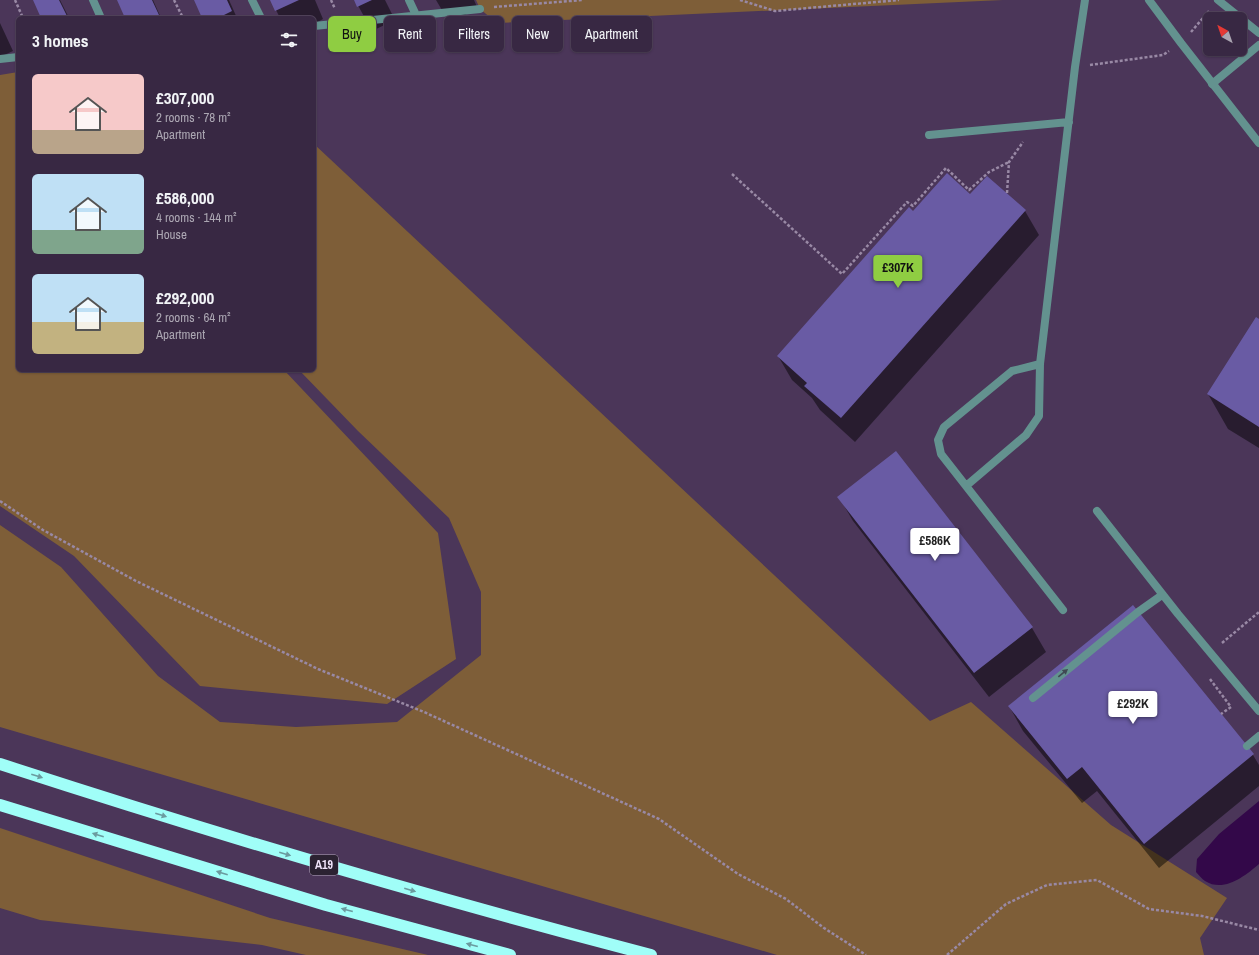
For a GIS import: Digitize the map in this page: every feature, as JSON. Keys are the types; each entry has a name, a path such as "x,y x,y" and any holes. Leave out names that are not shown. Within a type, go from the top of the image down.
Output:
{"highway":[{"name":"A19","path":"0,764 268,849 523,922 651,955"},
{"path":"0,805 326,905 510,955"}],"street":[{"path":"93,0 100,16"},
{"path":"252,0 260,16"},
{"path":"409,0 416,15"},
{"path":"966,486 1026,435 1039,416 1040,364 1075,67 1085,0"},
{"path":"1150,0 1212,84 1259,143"},
{"path":"1218,0 1259,33"},
{"path":"316,26 480,9"},
{"path":"1212,84 1259,45"},
{"path":"0,59 16,57"},
{"path":"929,135 943,135 1037,124 1069,122"},
{"path":"1040,364 1012,370 944,427 938,440 941,454 1063,610"},
{"path":"1097,511 1162,595 1259,711"},
{"path":"1033,698 1162,595"},
{"path":"1247,746 1259,736"}],"path":[{"path":"15,0 22,16"},
{"path":"174,0 182,16"},
{"path":"480,9 583,0"},
{"path":"740,0 775,11 899,0"},
{"path":"1075,67 1163,54 1181,43 1211,9"},
{"path":"732,174 842,274 907,202 913,206 946,168 970,190 990,172 1008,162 1037,124"},
{"path":"1007,194 1008,162"},
{"path":"0,501 43,530 136,581 318,669 424,712 659,819 738,874 786,899 824,928 866,955"},
{"path":"947,955 1006,904 1047,885 1097,880 1149,909 1202,916 1259,930"}],"shaded area":[{"path":"476,0 1003,0 651,16 571,16 571,20 563,20 563,16 512,16 512,22 504,23 504,16 488,16 480,9"},
{"path":"16,72 16,372 286,372 438,533 456,659 387,704 200,686 74,556 0,506 0,75"},
{"path":"316,146 930,721 971,702 1111,825 1227,898 1200,938 1204,955 777,955 0,727 0,525 61,567 158,676 220,722 296,727 397,722 481,655 481,592 449,518 358,431 301,372 316,372"},
{"path":"1259,801 1259,864 1234,882 1219,885 1205,881 1196,872 1197,859 1219,834"},
{"path":"0,828 270,918 428,955 306,955 262,945 40,920 0,908"}],"building":[{"path":"33,0 59,0 67,16 40,16"},
{"path":"117,0 152,0 159,15 157,16 124,16"},
{"path":"194,0 227,0 232,11 222,16 201,16"},
{"path":"270,0 299,0 275,11"},
{"path":"354,0 372,0 357,7"},
{"path":"947,173 970,194 987,176 1026,210 841,418 804,386 807,383 777,356 909,207 913,211"},
{"path":"1256,317 1259,319 1259,427 1207,394"},
{"path":"896,451 1033,627 974,673 837,497"},
{"path":"1133,605 1254,754 1144,844 1082,767 1067,779 1008,706"}]}
